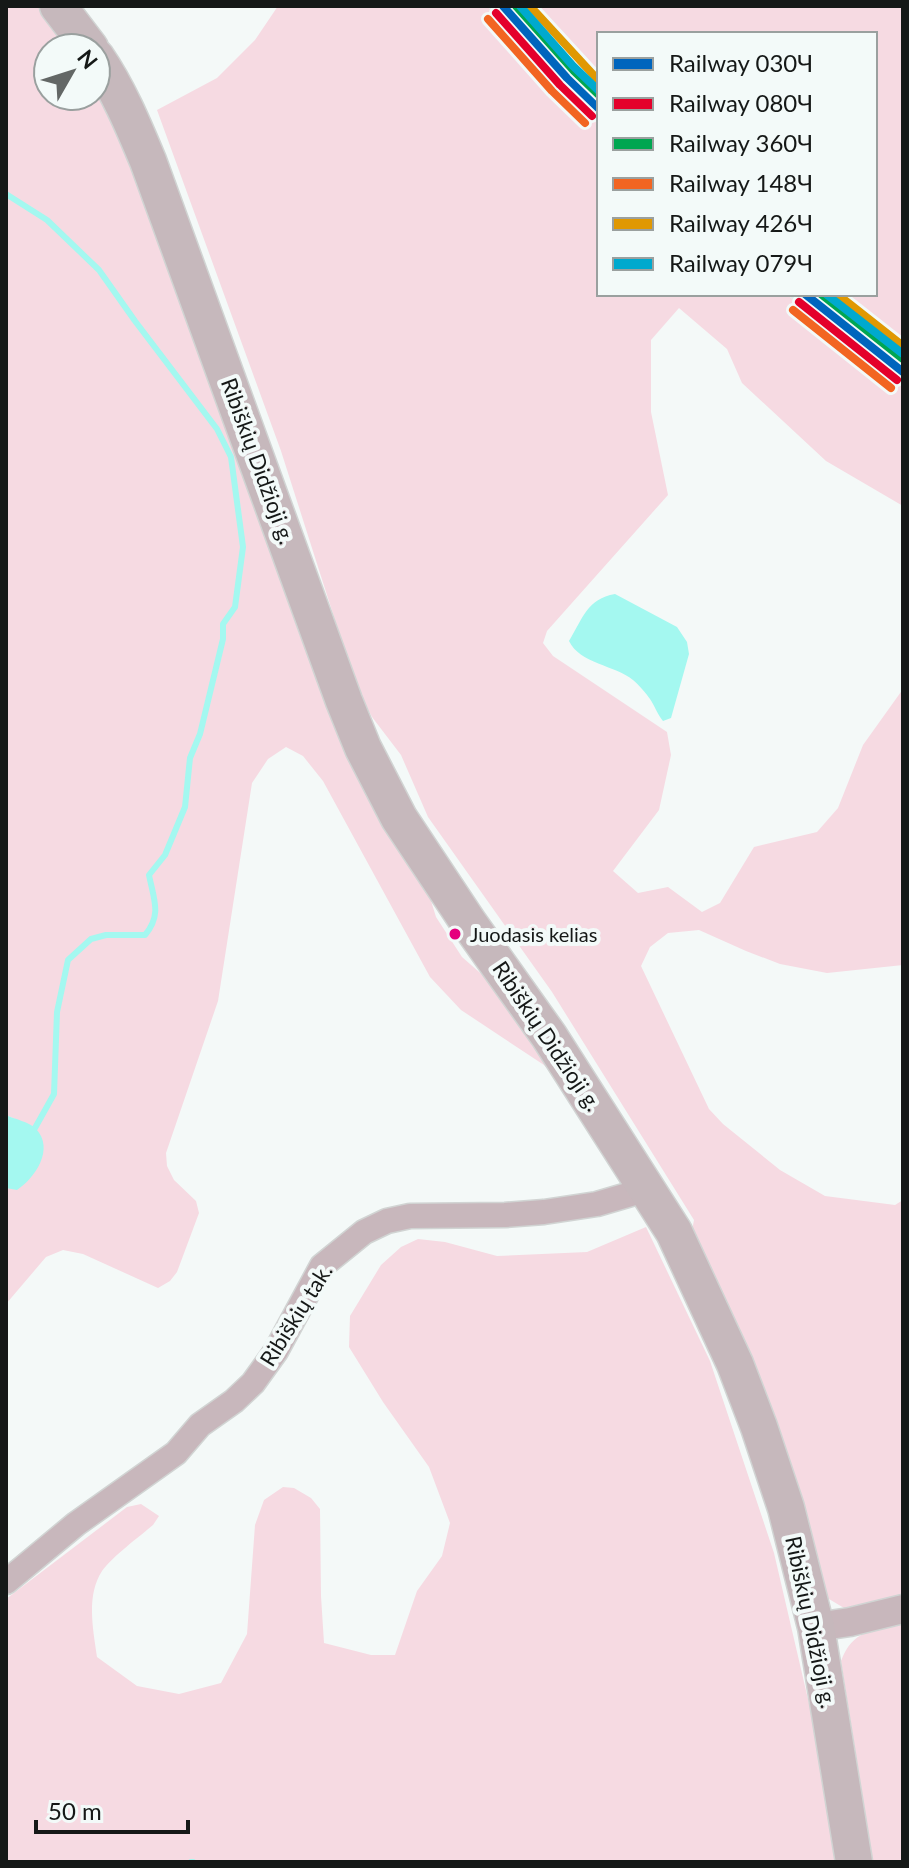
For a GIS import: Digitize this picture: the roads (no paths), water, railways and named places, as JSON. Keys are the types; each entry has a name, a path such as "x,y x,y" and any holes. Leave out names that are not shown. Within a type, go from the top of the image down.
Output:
{"main road":[{"path":"58,6 78,32"},
{"name":"Ribiškių Didžioji g.","path":"112,82 148,161 363,748 399,818 549,1036 674,1232 735,1364 786,1508 816,1627 854,1862"}],"street":[{"name":"Ribiškių tak.","path":"6,1582 76,1524 176,1453 200,1425 253,1383 276,1351 322,1266 364,1232 387,1221 410,1216 544,1212 597,1204 648,1189"},
{"path":"816,1627 903,1609"}],"water":[{"path":"615,594 677,627 687,642 689,654 671,718 663,721 633,680 581,655 569,641 592,605"},
{"path":"6,1115 36,1129 44,1145 36,1171 17,1190 6,1188"}],"waterway":[{"path":"6,194 47,220 99,270 217,429 231,457 243,547 235,607 223,624 223,639 200,734 190,758 185,807 165,855 149,875 155,907 154,921 145,935 106,935 91,939 68,960 57,1012 54,1094 31,1131"}],"rail line":[{"name":"030Ч","path":"503,6 597,107"},
{"name":"360Ч","path":"516,6 597,93"},
{"name":"079Ч","path":"520,6 597,89"},
{"name":"426Ч","path":"530,6 597,79"},
{"name":"080Ч","path":"496,13 592,116"},
{"name":"148Ч","path":"488,19 585,123"},
{"name":"030Ч","path":"808,296 903,372"},
{"name":"360Ч","path":"824,296 903,359"},
{"name":"079Ч","path":"829,296 903,354"},
{"name":"426Ч","path":"840,296 903,346"},
{"name":"080Ч","path":"799,302 897,380"},
{"name":"148Ч","path":"793,310 891,388"}],"place":[{"name":"Juodasis kelias","path":"455,934"}]}
